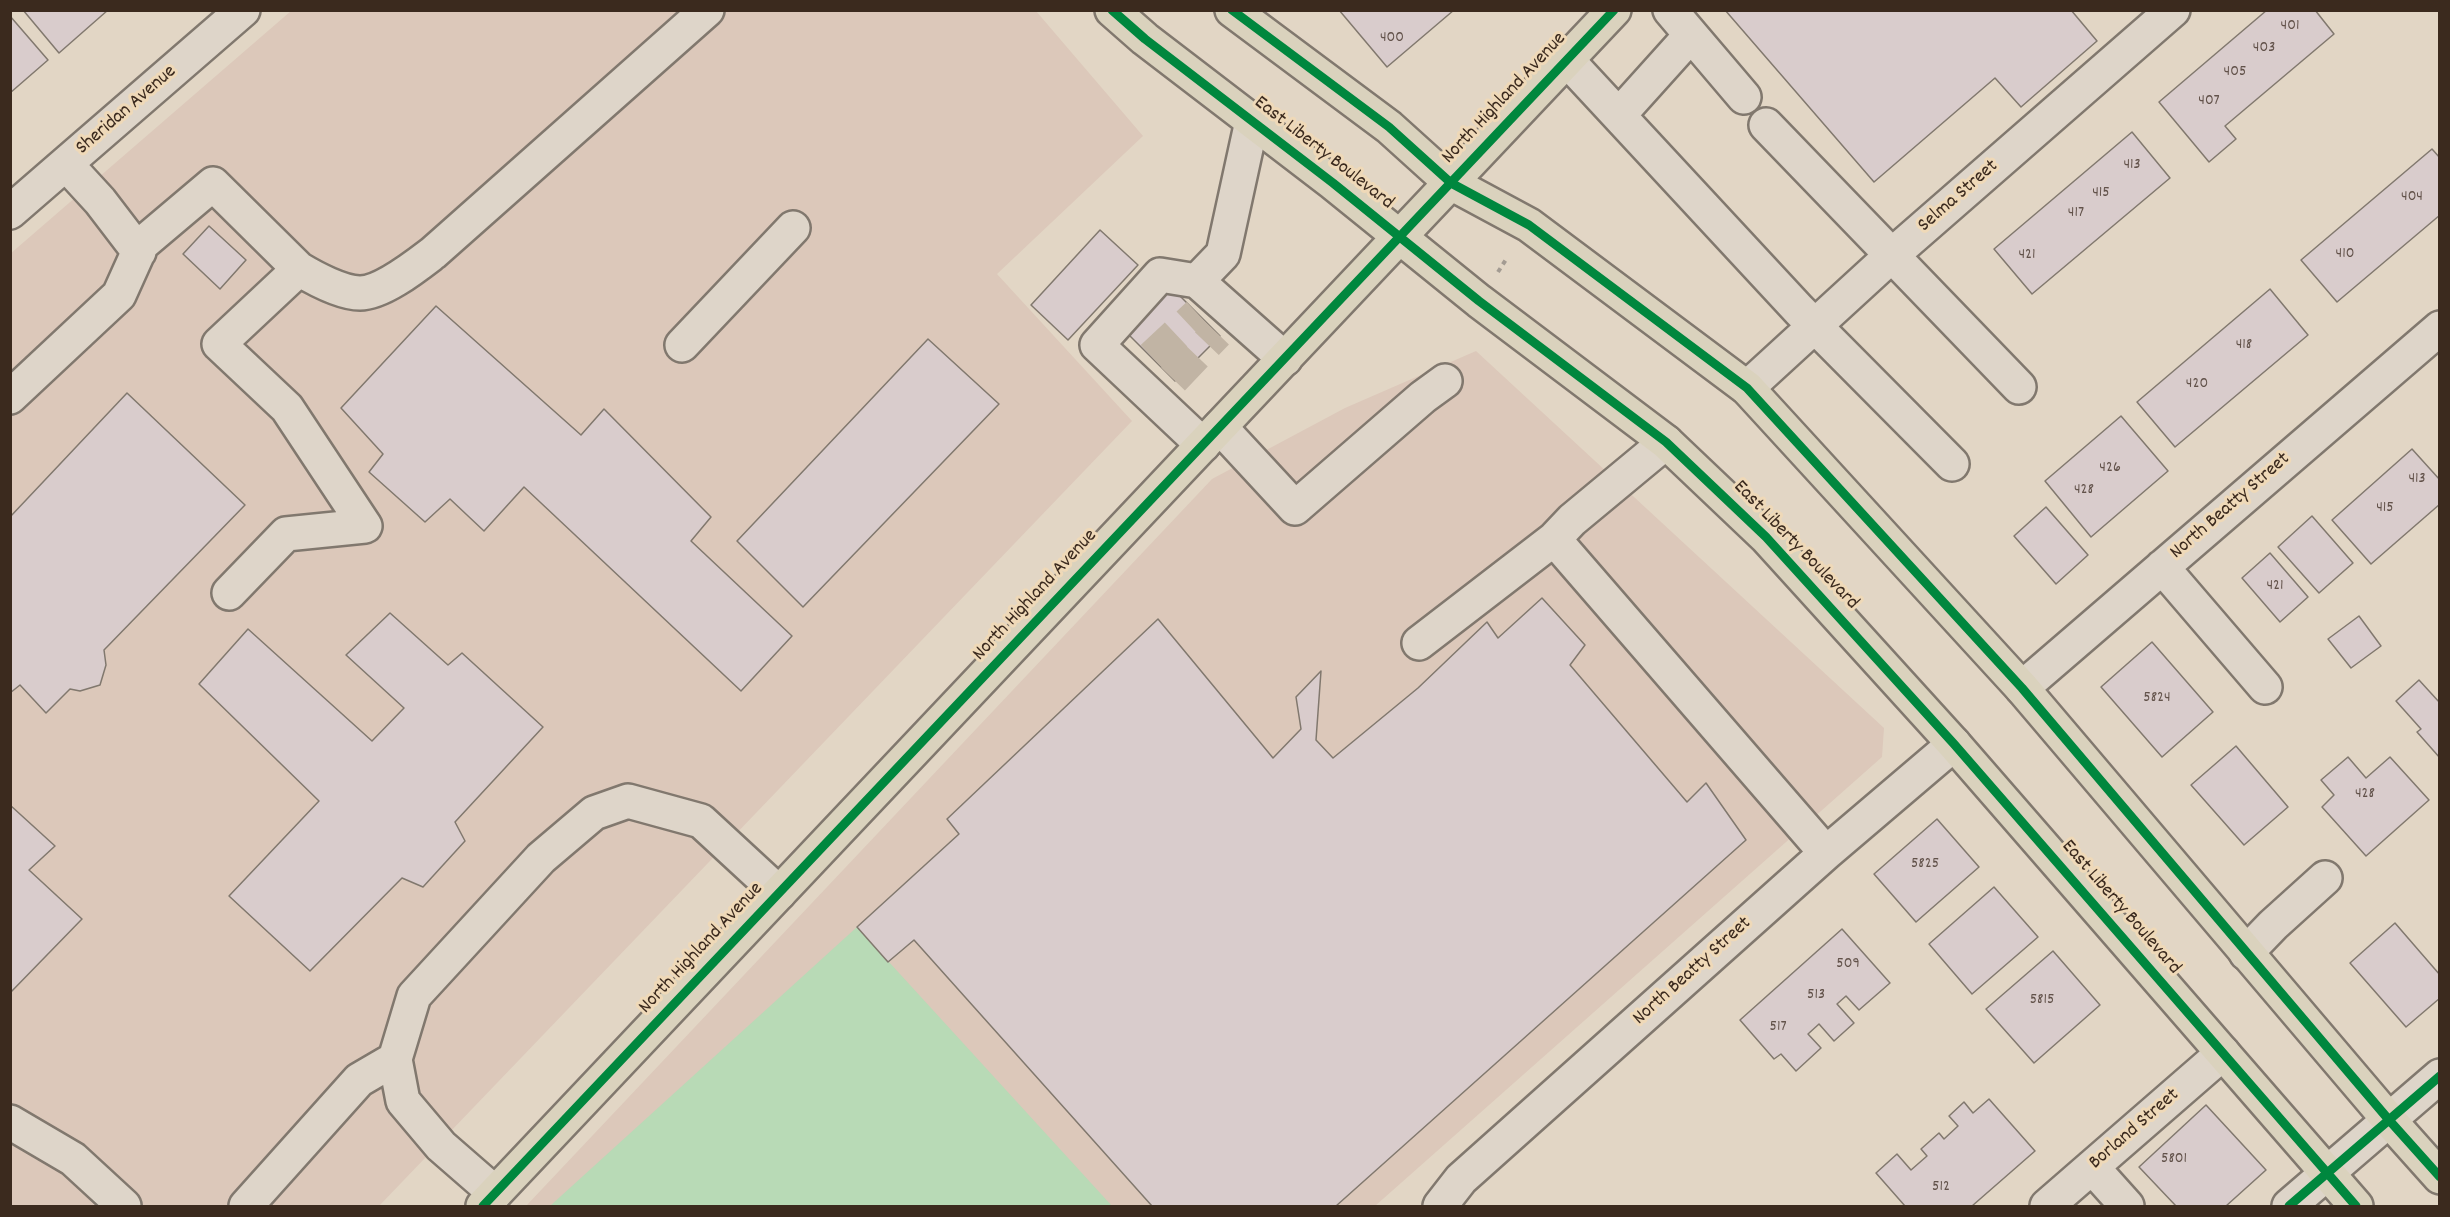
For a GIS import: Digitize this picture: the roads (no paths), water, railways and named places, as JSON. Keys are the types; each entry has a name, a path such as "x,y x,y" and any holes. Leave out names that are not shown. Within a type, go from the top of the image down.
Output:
{"main road":[{"name":"East Liberty Boulevard","path":"1112,10 1145,39 1334,183 1479,301 1666,442 1766,537 1954,744 2356,1206"},
{"path":"1232,10 1389,127 1451,183 1529,225 1747,388 2022,688 2439,1177"},
{"name":"North Highland Avenue","path":"489,1200 1614,10"}],"street":[{"name":"Sheridan Avenue","path":"10,212 243,10"},
{"path":"10,397 119,295 142,244 213,184 299,270 324,283 360,293 376,288 411,270 434,253 707,10"},
{"path":"1670,10 1744,98"},
{"name":"Selma Street","path":"1747,388 1813,325 2173,10"},
{"path":"1618,115 1691,35"},
{"path":"1567,60 1813,325 1952,464"},
{"path":"1213,308 1252,121"},
{"path":"1766,125 2019,387"},
{"path":"66,164 100,201 138,252"},
{"path":"682,345 793,228"},
{"path":"229,593 286,534 365,526 287,408 219,344 299,270"},
{"path":"1285,359 1213,308 1160,275 1097,345 1153,379 1212,436 1295,508 1423,397 1445,381"},
{"name":"North Beatty Street","path":"2022,688 2439,327"},
{"path":"1419,643 1563,529 1666,442"},
{"path":"1563,529 1826,853"},
{"path":"2162,567 2265,687"},
{"name":"North Beatty Street","path":"1440,1206 1461,1179 1826,853 1954,744"},
{"path":"489,1200 403,1101 395,1059 414,996 542,858 594,813 628,801 701,821 779,893"},
{"path":"2246,953 2325,878"},
{"name":"Borland Street","path":"2047,1206 2223,1053"},
{"path":"246,1206 358,1080 395,1059"},
{"path":"2289,1206 2439,1076"},
{"path":"10,1122 73,1159 124,1206"},
{"path":"2092,1167 2127,1206"}],"tunnel":[{"path":"1152,357 1198,314"},
{"path":"1173,379 1217,333"}]}
